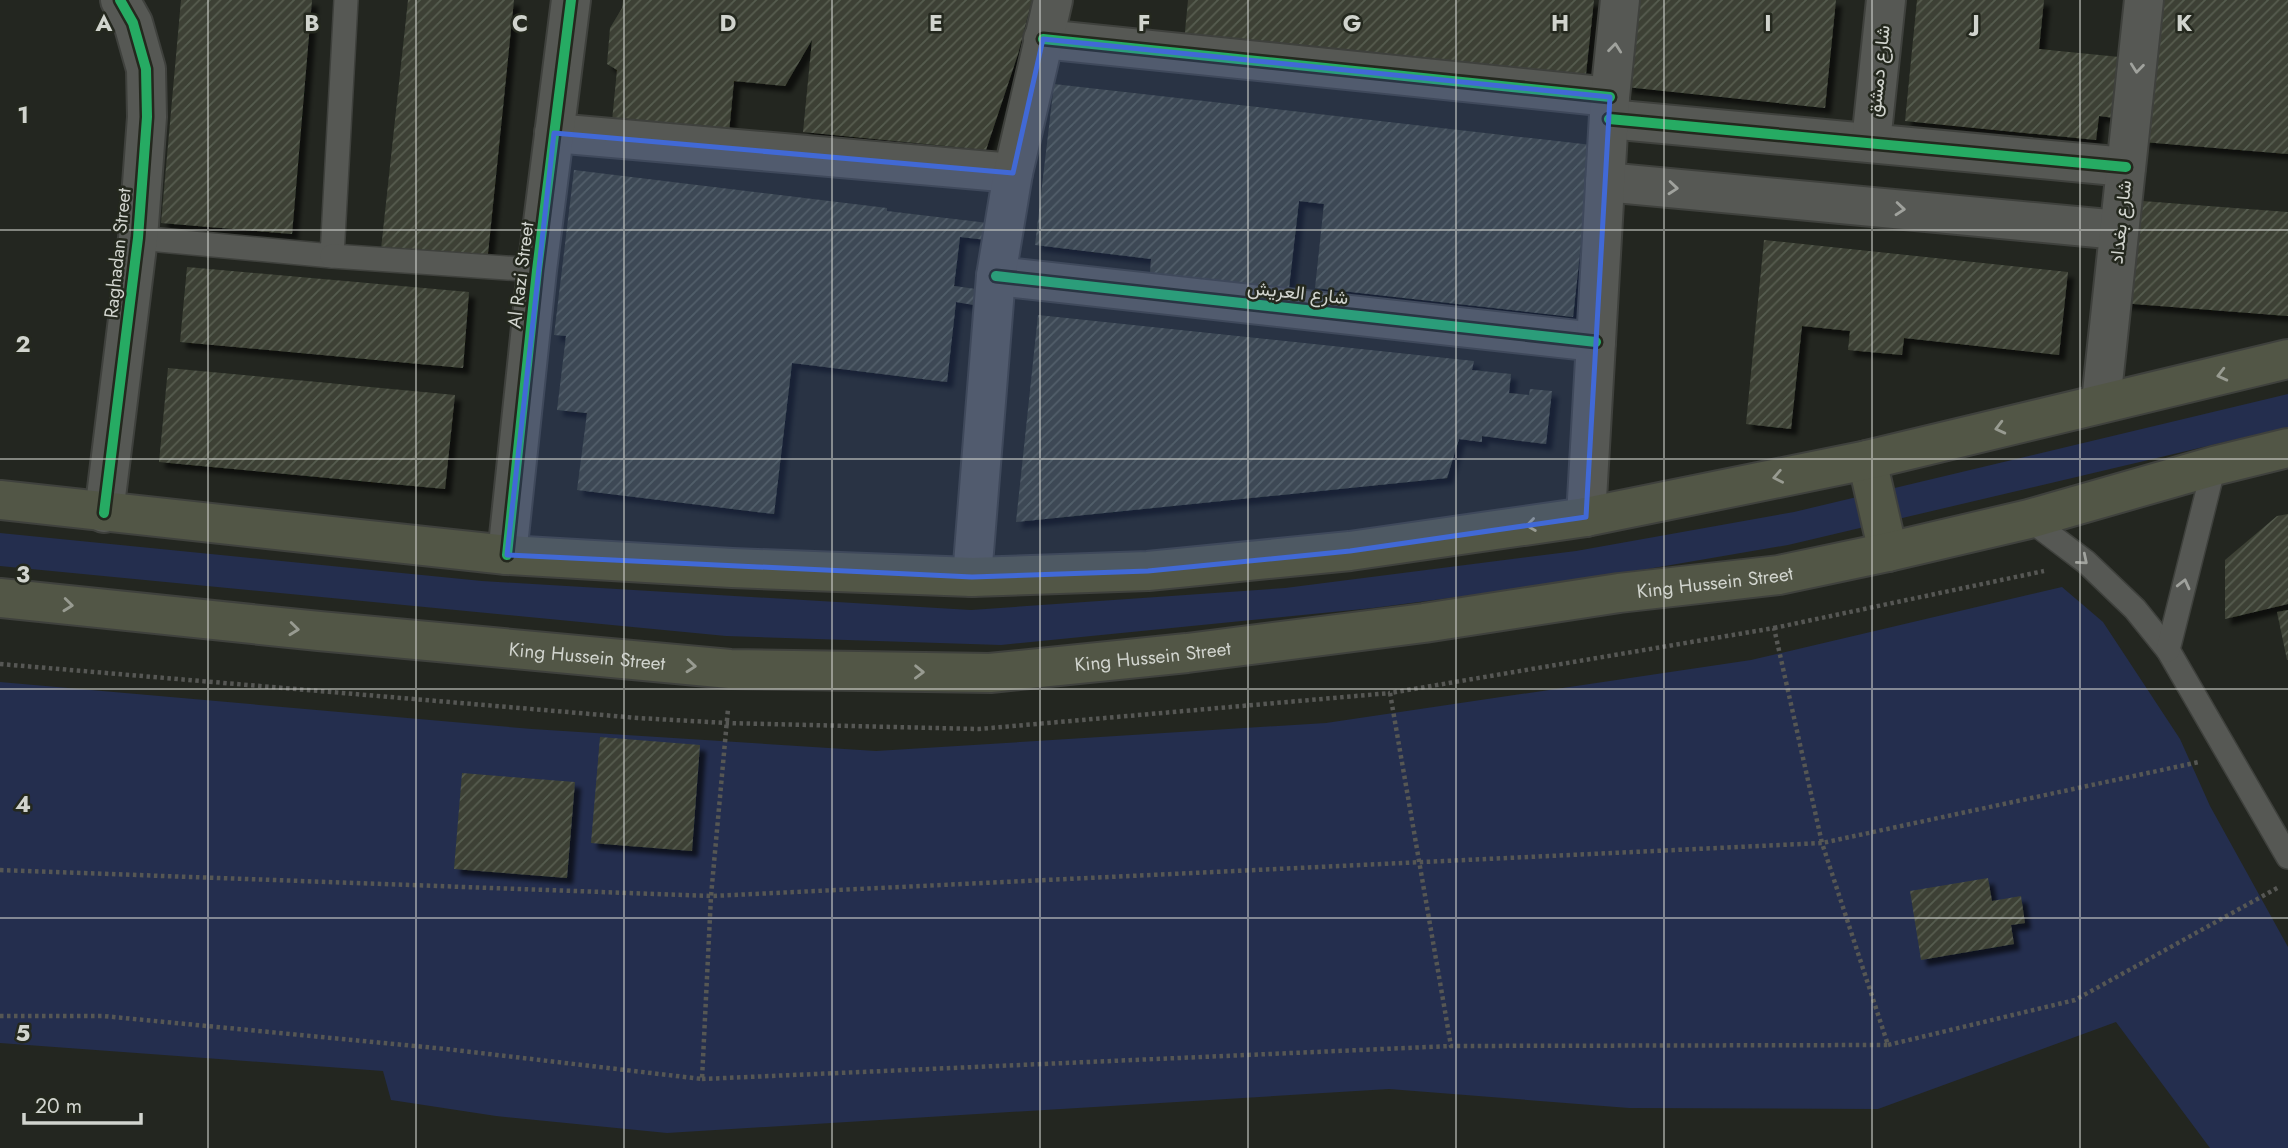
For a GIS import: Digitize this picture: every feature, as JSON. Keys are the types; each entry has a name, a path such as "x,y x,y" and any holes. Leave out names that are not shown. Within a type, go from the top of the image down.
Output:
{"highway":[{"path":"0,500 507,555 732,568 972,577 1148,571 1350,551 1586,517 1867,460 2288,359"},
{"name":"King Hussein Street","path":"0,598 730,669 1003,672 1187,653 1424,623 1619,593 1779,575 2029,519 2214,466 2288,448"},
{"path":"1867,460 1888,552"}],"street":[{"name":"Raghadan Street","path":"104,513 138,238 147,117 146,69 133,23 120,0"},
{"name":"Al Razi Street","path":"507,555 537,270 571,0"},
{"path":"972,577 996,276 1013,173 1053,0"},
{"path":"1586,517 1605,182 1620,0"},
{"name":"شارع دمشق","path":"1871,142 1886,0"},
{"name":"شارع بغداد","path":"2101,402 2144,0"},
{"path":"1043,39 1871,142 2126,167"},
{"path":"554,133 1013,173"},
{"path":"1605,182 2119,230"},
{"name":"شارع العريش","path":"996,276 1596,342"}],"lane":[{"path":"332,256 346,0"},
{"path":"138,238 332,256 537,270"},
{"path":"2168,650 2214,466"},
{"path":"2029,519 2086,562 2135,609 2168,650 2288,857"}],"path":[{"path":"1451,1046 1390,693 1774,628 2086,562"},
{"path":"1774,628 1822,843 1888,1045"},
{"path":"702,1079 710,896 730,669"},
{"path":"0,870 710,896 1822,843 2227,755"},
{"path":"0,1016 117,1018 446,1049 702,1079 1451,1046 1888,1045 2075,1000 2288,882"}],"highlighted area":[{"path":"1043,39 1610,97 1586,517 1350,551 1148,571 972,577 507,555 554,133 1013,173"}],"shaded area":[{"path":"2288,394 2288,427 1788,545 1572,582 1373,608 1001,645 726,636 0,566 0,533 482,581 971,610 1285,588 1576,551 1794,512"},
{"path":"2062,587 2103,622 2180,739 2210,806 2288,947 2288,1148 2210,1148 2116,1022 1878,1109 1629,1108 1389,1089 667,1133 496,1116 391,1100 383,1071 0,1043 0,682 532,729 876,751 1326,723 1751,660"}],"building":[{"path":"181,0 312,0 292,234 161,223"},
{"path":"408,0 514,0 487,263 381,249"},
{"path":"623,0 1032,0 1018,54 986,150 803,132 812,40 785,86 734,81 728,143 611,131 617,70 607,64 610,28 622,8"},
{"path":"1188,0 1594,0 1585,83 1184,42"},
{"path":"1636,0 1836,0 1825,108 1626,87"},
{"path":"1917,0 2044,0 2039,49 2130,58 2123,119 2099,116 2096,140 1905,121"},
{"path":"2155,0 2288,0 2288,154 2143,142"},
{"path":"1054,84 1592,145 1573,317 1315,288 1324,204 1299,201 1289,288 1150,273 1151,259 1035,245"},
{"path":"574,170 988,223 987,240 960,237 954,286 976,289 974,305 956,302 947,382 792,363 774,514 577,490 587,413 557,410 566,336 554,335"},
{"path":"2129,200 2288,212 2288,316 2121,303"},
{"path":"1764,240 2068,272 2059,355 1904,338 1902,355 1848,350 1850,331 1802,326 1791,429 1746,424"},
{"path":"187,267 469,292 463,368 180,342"},
{"path":"1038,315 1474,361 1472,370 1511,374 1509,393 1529,395 1530,389 1552,391 1546,444 1482,436 1482,442 1459,439 1447,478 1016,522"},
{"path":"168,368 455,395 445,489 159,462"},
{"path":"2288,514 2288,604 2225,619 2225,560 2277,516"},
{"path":"2288,610 2288,660 2287,660 2277,612"},
{"path":"600,737 700,745 692,851 591,843"},
{"path":"462,773 575,782 567,878 454,869"},
{"path":"1988,878 1992,901 2021,896 2025,923 2011,925 2014,944 1921,960 1910,891"}],"cycle path":[{"path":"104,513 138,238 147,117 146,69 133,23 120,0"},
{"path":"507,555 537,270 571,0"},
{"path":"1043,39 1610,97"},
{"path":"1609,119 2126,167"},
{"path":"996,276 1596,342"}]}
